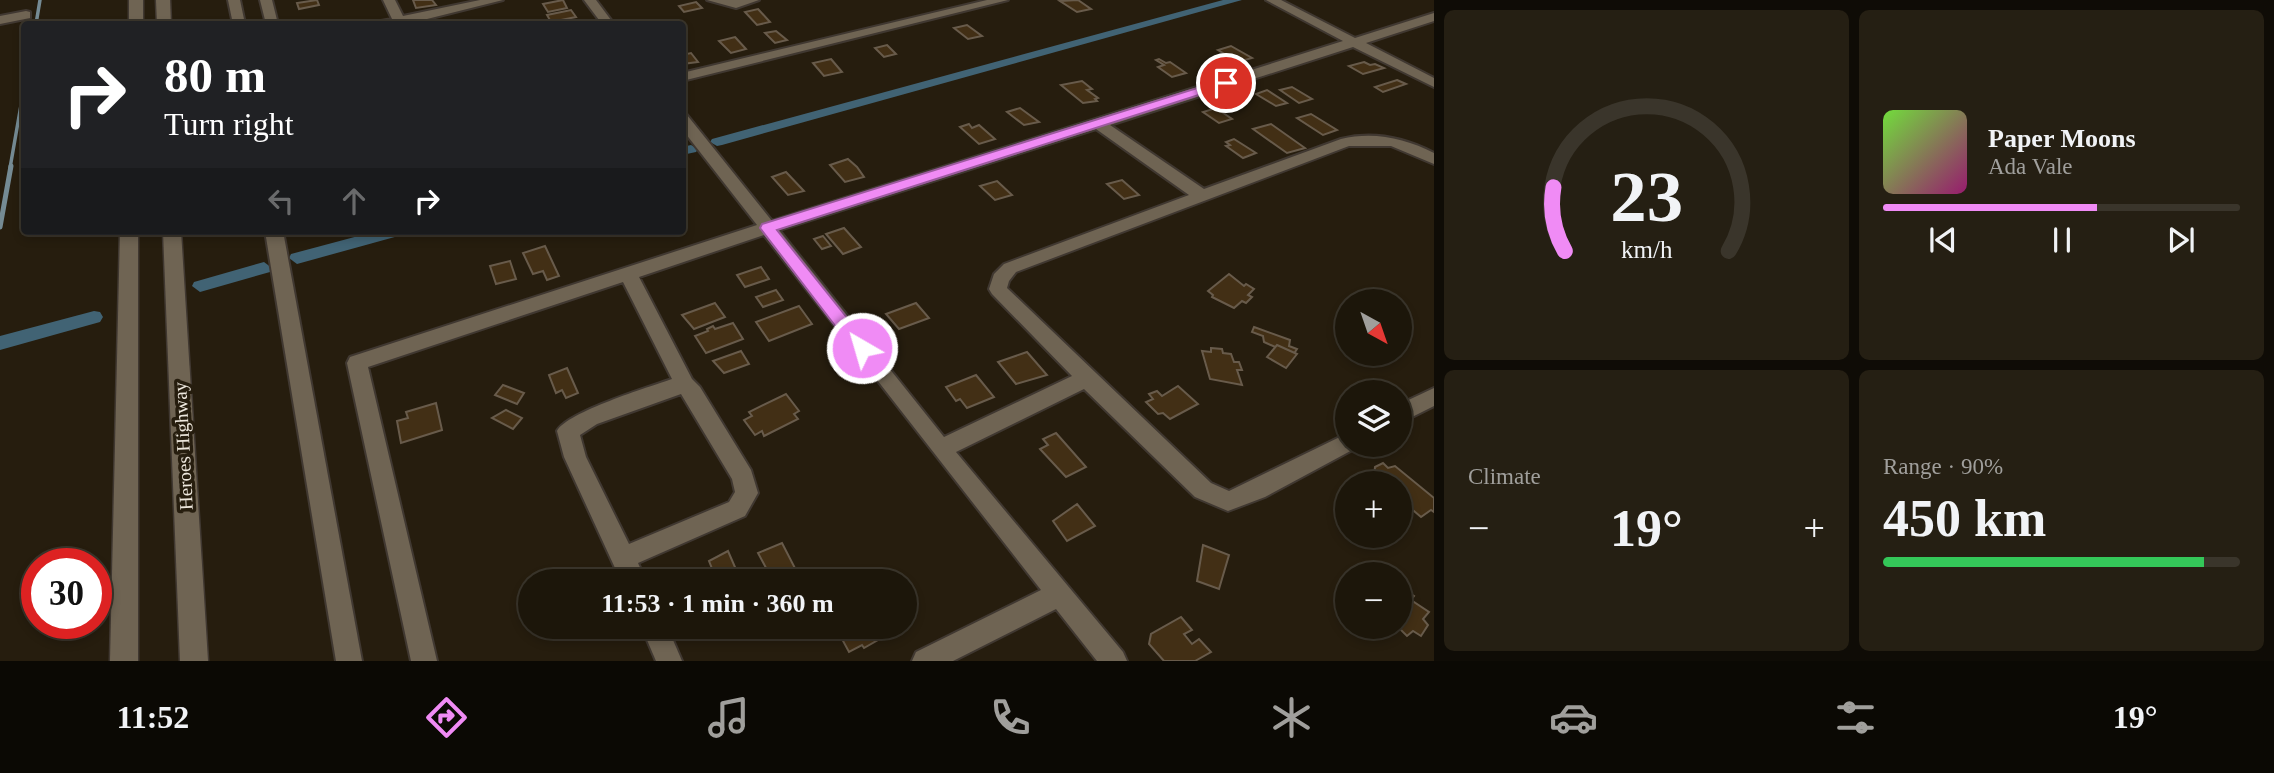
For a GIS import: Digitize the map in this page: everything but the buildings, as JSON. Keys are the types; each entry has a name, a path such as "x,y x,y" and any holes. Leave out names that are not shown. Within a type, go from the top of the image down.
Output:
{"main road":[{"path":"136,0 136,21"},
{"path":"163,0 164,21"},
{"path":"124,661 129,235"},
{"name":"Heroes Highway","path":"172,235 194,661"}],"street":[{"path":"234,0 238,21"},
{"path":"267,0 271,21"},
{"path":"389,0 399,21"},
{"path":"408,21 497,0"},
{"path":"590,0 606,21"},
{"path":"713,0 736,4 753,0"},
{"path":"686,76 1002,0"},
{"path":"1272,0 1434,83"},
{"path":"0,20 26,15"},
{"path":"425,661 357,363 767,228 1432,18"},
{"path":"686,123 941,449 1115,661"},
{"path":"1099,124 1202,196"},
{"path":"1335,449 1257,490 1228,501 1203,491 1013,306 998,289 1000,279 1010,268 1346,142 1368,138 1400,142 1434,159"},
{"path":"275,235 348,661"},
{"path":"623,558 737,509 747,493 743,477 693,393 685,385 628,274"},
{"path":"941,449 1087,378"},
{"path":"628,569 575,457 568,431 590,418 685,385"},
{"path":"1412,408 1434,396"},
{"path":"925,661 1061,593"},
{"path":"660,639 669,661"}],"waterway":[{"path":"36,21 40,0"},
{"path":"717,142 1236,0"},
{"path":"10,168 21,105"},
{"path":"686,150 691,149"},
{"path":"0,227 11,166"},
{"path":"297,258 381,235"},
{"path":"200,286 264,268"},
{"path":"0,343 94,317"}],"route":[{"path":"862,348 767,228 1226,83"}]}
